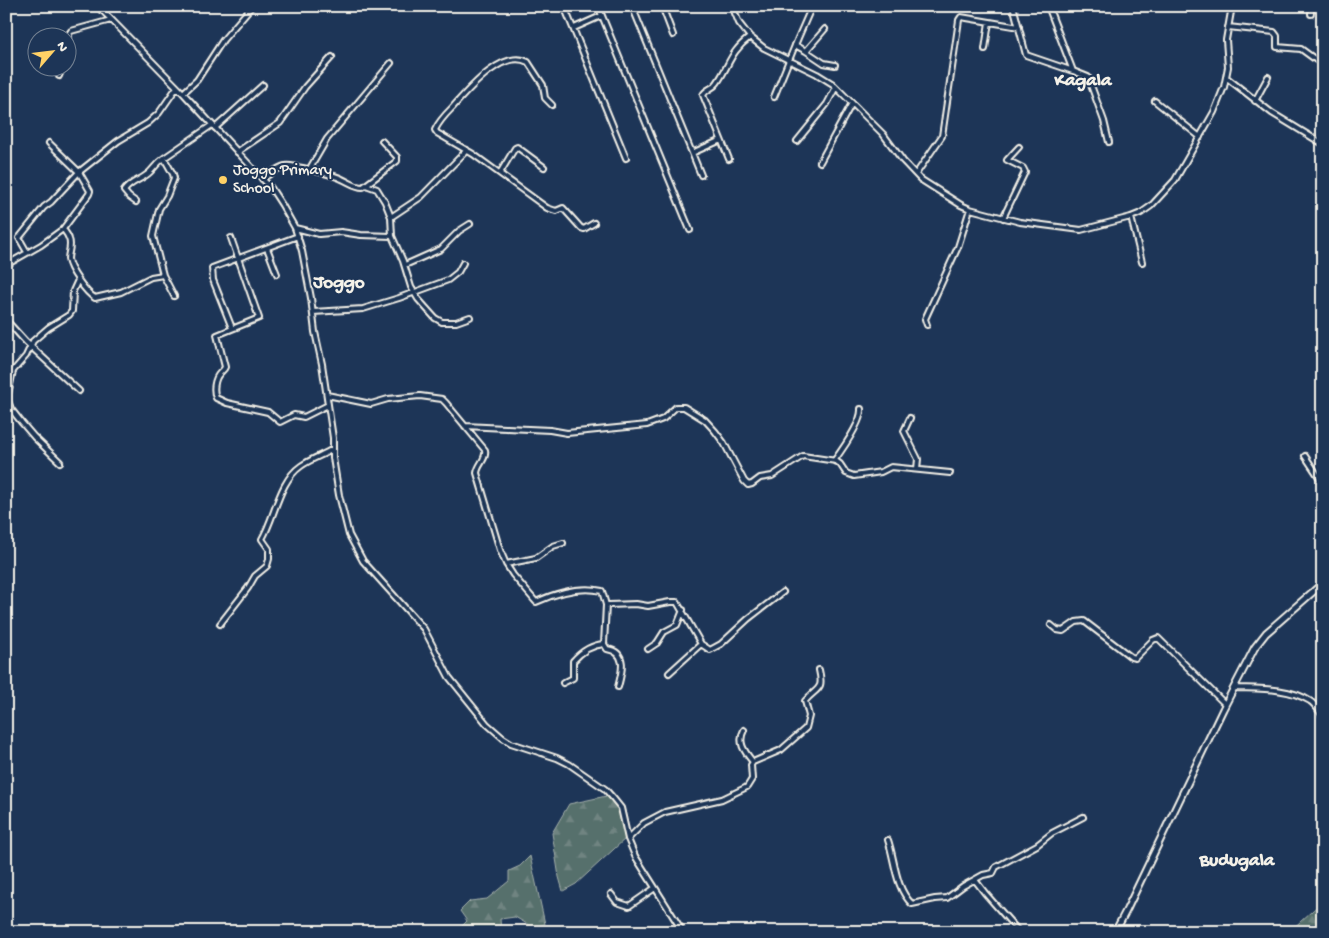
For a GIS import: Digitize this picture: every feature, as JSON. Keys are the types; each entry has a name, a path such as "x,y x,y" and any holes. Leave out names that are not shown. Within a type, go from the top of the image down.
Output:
{"street":[{"path":"108,6 100,8 183,93 262,179 282,205 295,228 307,274 327,395 344,518 352,543 363,561 424,629 449,677 487,724 511,743 557,758 605,789 621,808 628,839 635,856 683,932"},
{"path":"183,93 197,80 223,40 252,6"},
{"path":"564,6 626,158"},
{"path":"598,6 690,230"},
{"path":"662,6 673,34"},
{"path":"732,6 739,23 750,37 764,48 817,74 836,87 883,134 903,161 925,182 970,209 1046,227 1080,230 1131,217 1151,206 1178,175 1214,112 1227,78 1226,40 1232,6"},
{"path":"774,96 812,6"},
{"path":"1048,6 1073,71"},
{"path":"1311,6 1311,14"},
{"path":"633,7 701,175"},
{"path":"1014,9 1026,55 1088,77 1104,121 1109,142"},
{"path":"574,28 601,16"},
{"path":"916,174 942,136 960,17 1019,27"},
{"path":"78,30 111,20"},
{"path":"985,50 989,22"},
{"path":"1228,27 1274,32 1277,36 1277,47 1301,49 1323,65"},
{"path":"806,51 826,30"},
{"path":"728,159 702,95 705,91 715,86 735,50 750,37"},
{"path":"795,45 824,63 835,65"},
{"path":"237,152 280,123 305,87 332,57"},
{"path":"552,105 545,98 543,84 528,62 517,59 493,68 466,91 436,127 437,134 468,150 547,208 556,211 563,208 580,228 594,223"},
{"path":"309,170 327,139 391,63"},
{"path":"1255,101 1268,77"},
{"path":"1227,78 1255,101 1323,144"},
{"path":"136,202 124,191 135,181 149,173 157,162 213,127 263,85"},
{"path":"26,252 18,238 44,207 79,172 118,141 148,123 159,113 177,87"},
{"path":"797,141 826,104 836,87"},
{"path":"1155,102 1200,137"},
{"path":"820,162 852,103"},
{"path":"692,153 721,140"},
{"path":"262,179 286,166 292,165 302,170 340,178 358,187 366,185 398,161 397,157 382,141"},
{"path":"6,265 63,228 89,194 90,191 79,172 49,143"},
{"path":"1003,218 1025,172 1023,168 1007,160 1019,147"},
{"path":"500,173 515,148 544,168"},
{"path":"390,216 419,198 468,150"},
{"path":"164,158 174,178 167,196 159,209 153,236 163,275 174,296"},
{"path":"366,185 373,187 381,195 390,216 392,236 405,265 414,293 428,312 442,322 456,322 470,317"},
{"path":"927,325 925,319 958,247 970,209"},
{"path":"1131,217 1142,262"},
{"path":"405,265 441,250 459,231 470,224"},
{"path":"63,228 70,244 68,258 70,264 86,292 95,298 121,292 151,277 163,275"},
{"path":"295,228 318,234 341,232 392,236"},
{"path":"232,328 214,280 212,268 298,236"},
{"path":"231,238 259,318 217,335 225,369 217,379 214,389 216,398 227,403 268,412 280,422 294,415 304,417 328,405"},
{"path":"267,248 276,274"},
{"path":"313,312 362,309 414,293 453,277 463,263"},
{"path":"60,462 34,437 11,409 8,394 13,371 26,356 30,345 48,328 69,315 72,311 73,291 78,280"},
{"path":"6,320 79,391"},
{"path":"327,395 371,404 396,398 420,396 436,397 446,403 483,447 486,454 478,466 477,473 500,550 512,574 536,602 556,594 589,588 602,591 606,605 604,644 607,649 616,652 622,662 618,687"},
{"path":"465,426 550,430 567,433 647,425 663,419 676,407 684,406 710,424 724,443 748,485 760,478 772,476 803,456 834,461 840,464 846,473 854,476 881,472 892,467 950,473"},
{"path":"834,461 858,424 861,409"},
{"path":"910,418 904,431 919,461 917,469"},
{"path":"220,624 255,576 265,569 269,563 269,549 262,539 284,487 300,467 333,449"},
{"path":"1305,456 1323,483"},
{"path":"506,564 536,558 553,546 563,543"},
{"path":"1115,932 1225,704 1261,639 1323,583"},
{"path":"606,605 636,604 648,606 675,602 683,610 701,644 710,650 716,648 748,619 783,592"},
{"path":"648,649 657,643 664,632 677,625 683,610"},
{"path":"1051,625 1056,630 1063,631 1076,622 1084,621 1131,657 1135,658 1153,640 1158,638 1225,704"},
{"path":"563,683 573,678 573,662 580,653 599,644 604,644"},
{"path":"669,673 701,644"},
{"path":"628,839 644,823 665,812 722,799 747,787 752,778 751,764 781,750 806,728 809,716 805,701 822,682 819,670"},
{"path":"1234,688 1292,693 1311,701 1323,716"},
{"path":"744,730 741,740 742,746 753,762"},
{"path":"888,840 901,887 912,904 947,898 963,886 993,873 996,867 1037,845 1052,833 1083,817"},
{"path":"975,880 1019,932"},
{"path":"611,894 617,902 629,906 656,888"}],"green space":[{"path":"611,795 619,809 626,838 576,884 563,891 552,833 569,804"},
{"path":"530,856 545,924 534,928 515,917 500,919 501,932 464,932 461,927 467,921 460,911 470,901 487,899 509,881 509,871 520,866"},
{"path":"1323,901 1323,932 1289,932"}],"place":[{"name":"Joggo Primary School","path":"223,180"}],"district":[{"name":"Kagala","path":"1083,81"},
{"name":"Joggo","path":"339,283"},
{"name":"Budugala","path":"1237,861"}]}
